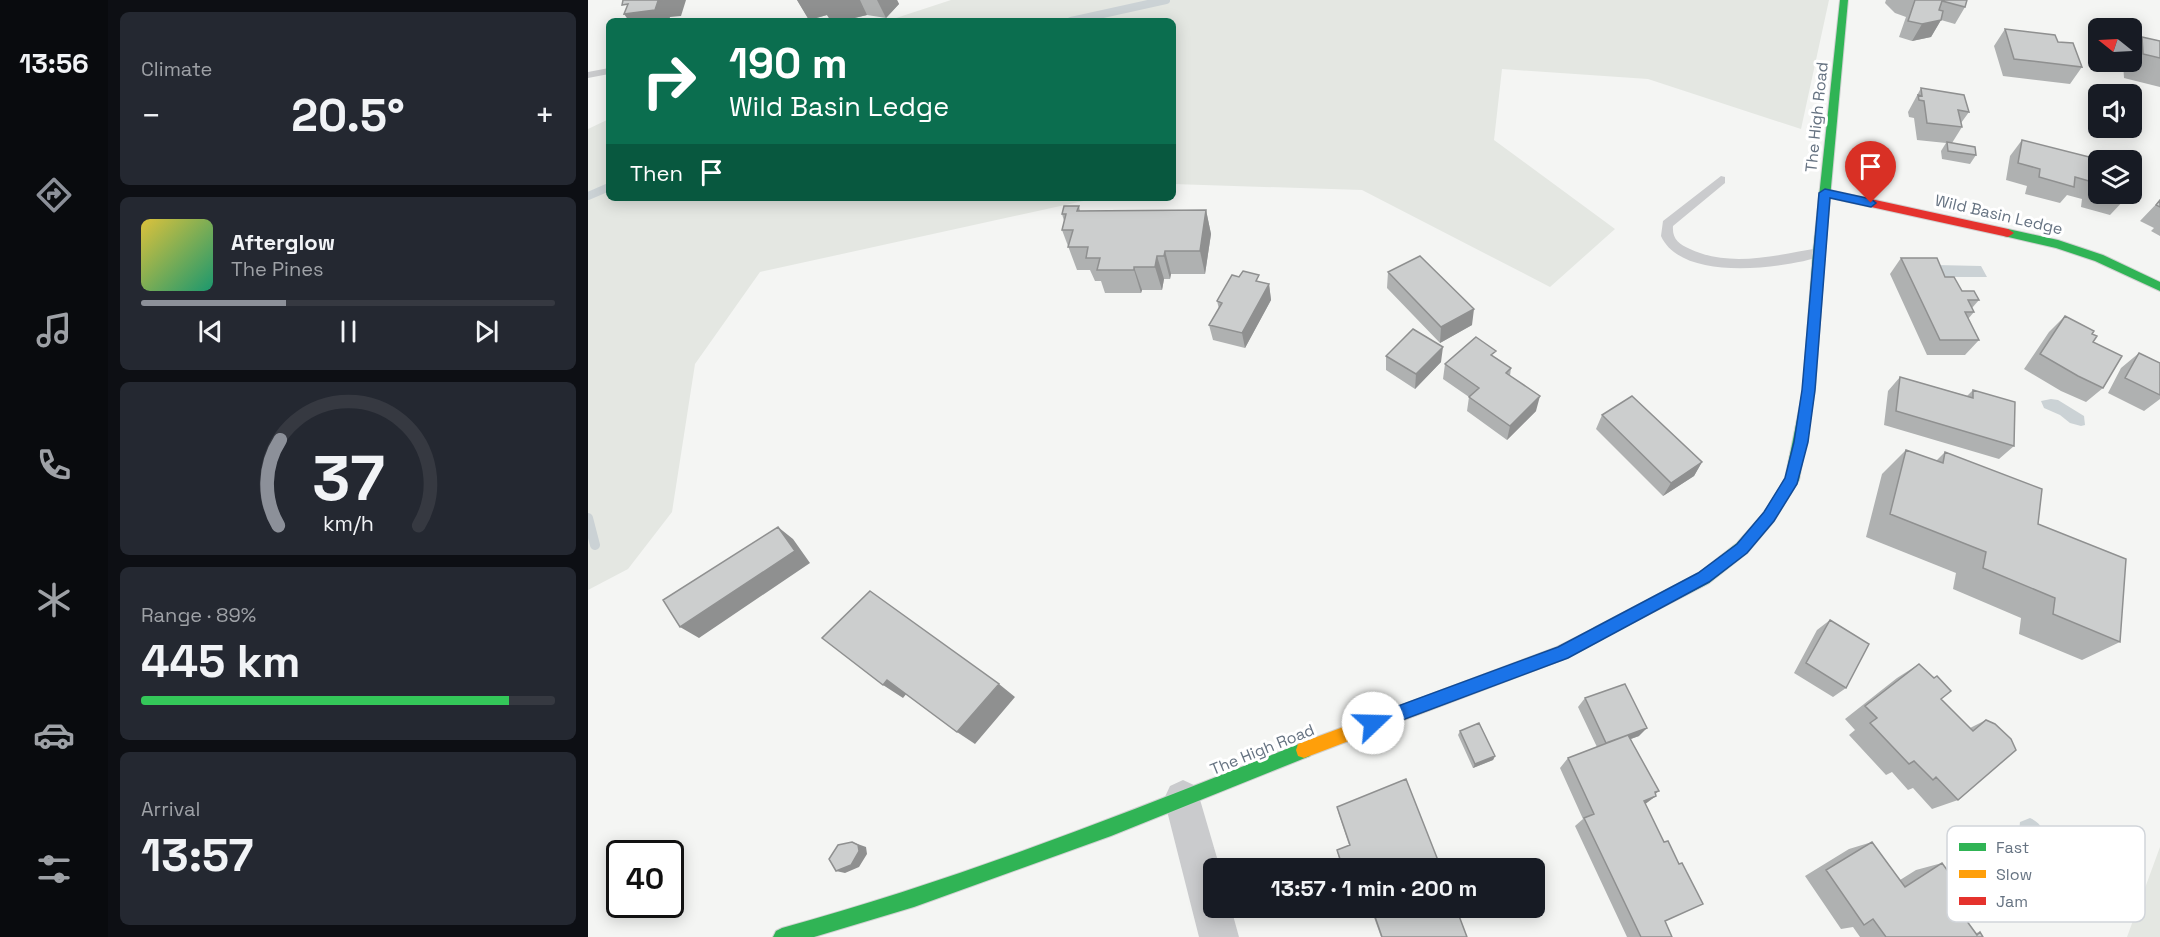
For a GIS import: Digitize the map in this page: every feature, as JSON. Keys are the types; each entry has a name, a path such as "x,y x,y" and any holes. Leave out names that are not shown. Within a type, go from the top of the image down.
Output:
{"street":[{"name":"The High Road","path":"782,937 844,921 964,880 1183,799 1352,731 1562,652 1704,578 1742,548 1769,517 1792,480 1801,442 1809,390 1819,253 1844,0"},
{"name":"Wild Basin Ledge","path":"1825,193 2058,244 2099,258 2160,287"},
{"path":"1183,799 1219,937"}],"lane":[{"path":"588,75 606,72"},
{"path":"1721,180 1667,224 1666,238 1671,244 1694,258 1719,264 1819,253"}],"shaded area":[{"path":"951,0 1829,0 1801,129 1648,79 1502,69 1494,140 1615,229 1550,287 1362,190 1176,184 1176,18 896,18"},
{"path":"606,120 606,201 1083,201 760,272 695,364 672,512 628,569 588,590 588,129"},
{"path":"1936,265 1981,266 1987,277 1941,277"},
{"path":"2058,400 2084,416 2085,425 2070,423 2060,415 2044,408 2041,401"},
{"path":"2030,818 2040,826 2020,826 2020,822"},
{"path":"2160,847 2160,937 2127,937 2132,922 2145,922 2145,888"}],"building":[{"path":"623,0 664,0 658,1 655,10 624,14 628,4 622,5"},
{"path":"1915,0 1967,0 1965,7 1942,1 1939,10 1943,11 1941,20 1922,24 1908,21"},
{"path":"2005,29 2055,35 2058,42 2073,43 2082,67 2014,59"},
{"path":"2142,37 2160,41 2160,58 2143,54"},
{"path":"1921,88 1964,95 1969,112 1958,110 1962,127 1927,123 1924,101 1919,100 1918,95 1922,96"},
{"path":"2022,140 2088,157 2088,181 2075,177 2074,187 2039,177 2040,169 2018,163"},
{"path":"1947,142 1975,147 1976,155 1948,151"},
{"path":"1064,206 1079,206 1077,211 1206,210 1200,251 1165,251 1164,256 1157,256 1155,267 1134,267 1134,270 1097,270 1100,258 1086,258 1088,247 1068,247 1073,230 1062,230 1066,214 1062,214"},
{"path":"1420,256 1474,309 1441,327 1388,272"},
{"path":"1901,258 1937,258 1945,277 1954,277 1962,291 1974,291 1979,300 1968,300 1974,312 1965,312 1979,340 1940,340"},
{"path":"1243,271 1259,275 1256,281 1269,284 1242,333 1209,325 1222,303 1217,301 1232,275 1239,277"},
{"path":"2065,316 2094,331 2092,334 2097,336 2093,342 2122,356 2103,388 2040,354"},
{"path":"1413,329 1443,347 1416,374 1386,356"},
{"path":"1476,337 1496,351 1491,355 1511,368 1506,373 1540,396 1510,426 1469,397 1479,388 1445,364"},
{"path":"2139,353 2160,363 2160,395 2125,378"},
{"path":"1900,377 1973,398 1973,390 2015,402 2014,446 1896,411"},
{"path":"1632,396 1702,462 1671,483 1602,415"},
{"path":"1906,450 1943,463 1945,452 2042,489 2038,524 2126,559 2120,642 2053,614 2055,598 1983,568 1986,552 1890,514"},
{"path":"778,527 795,551 680,627 663,600"},
{"path":"870,591 999,684 957,732 887,680 883,685 822,638"},
{"path":"1830,620 1869,644 1846,688 1806,663"},
{"path":"1919,664 1934,678 1937,676 1951,691 1941,699 1973,731 1986,720 1995,724 2011,739 2016,750 1958,800 1936,777 1933,780 1914,761 1909,764 1870,723 1877,718 1865,706"},
{"path":"1625,684 1647,728 1606,743 1585,698"},
{"path":"1479,723 1495,756 1475,764 1460,731"},
{"path":"1628,735 1659,791 1655,792 1656,796 1644,801 1664,842 1668,841 1679,864 1682,863 1703,904 1665,921 1672,937 1641,937 1584,818 1594,814 1568,758"},
{"path":"1406,779 1437,858 1340,858 1337,850 1350,845 1337,807"},
{"path":"852,842 858,845 859,851 851,865 836,871 829,859 838,845"},
{"path":"1872,842 1905,887 1942,863 1947,870 1947,922 1968,922 1977,935 1980,932 1983,937 1886,937 1873,919 1864,925 1826,870"},
{"path":"1375,918 1460,918 1467,937 1382,937"}],"waterway":[{"path":"1085,18 1166,0"},
{"path":"588,196 606,188"},
{"path":"588,518 595,545"}],"traffic: fast":[{"path":"1599,633 1704,578 1742,548 1769,517 1792,480 1809,390 1819,253 1844,0"},
{"path":"2008,233 2058,244 2099,258 2160,287"},
{"path":"782,937 848,919 980,876 1111,827 1304,750"}],"traffic: slow":[{"path":"1304,750 1562,653 1599,633"}],"traffic: jam":[{"path":"1825,193 2008,233"}],"route":[{"path":"1373,723 1562,652 1704,578 1742,548 1769,517 1792,480 1801,442 1809,390 1825,193 1871,203"}]}
